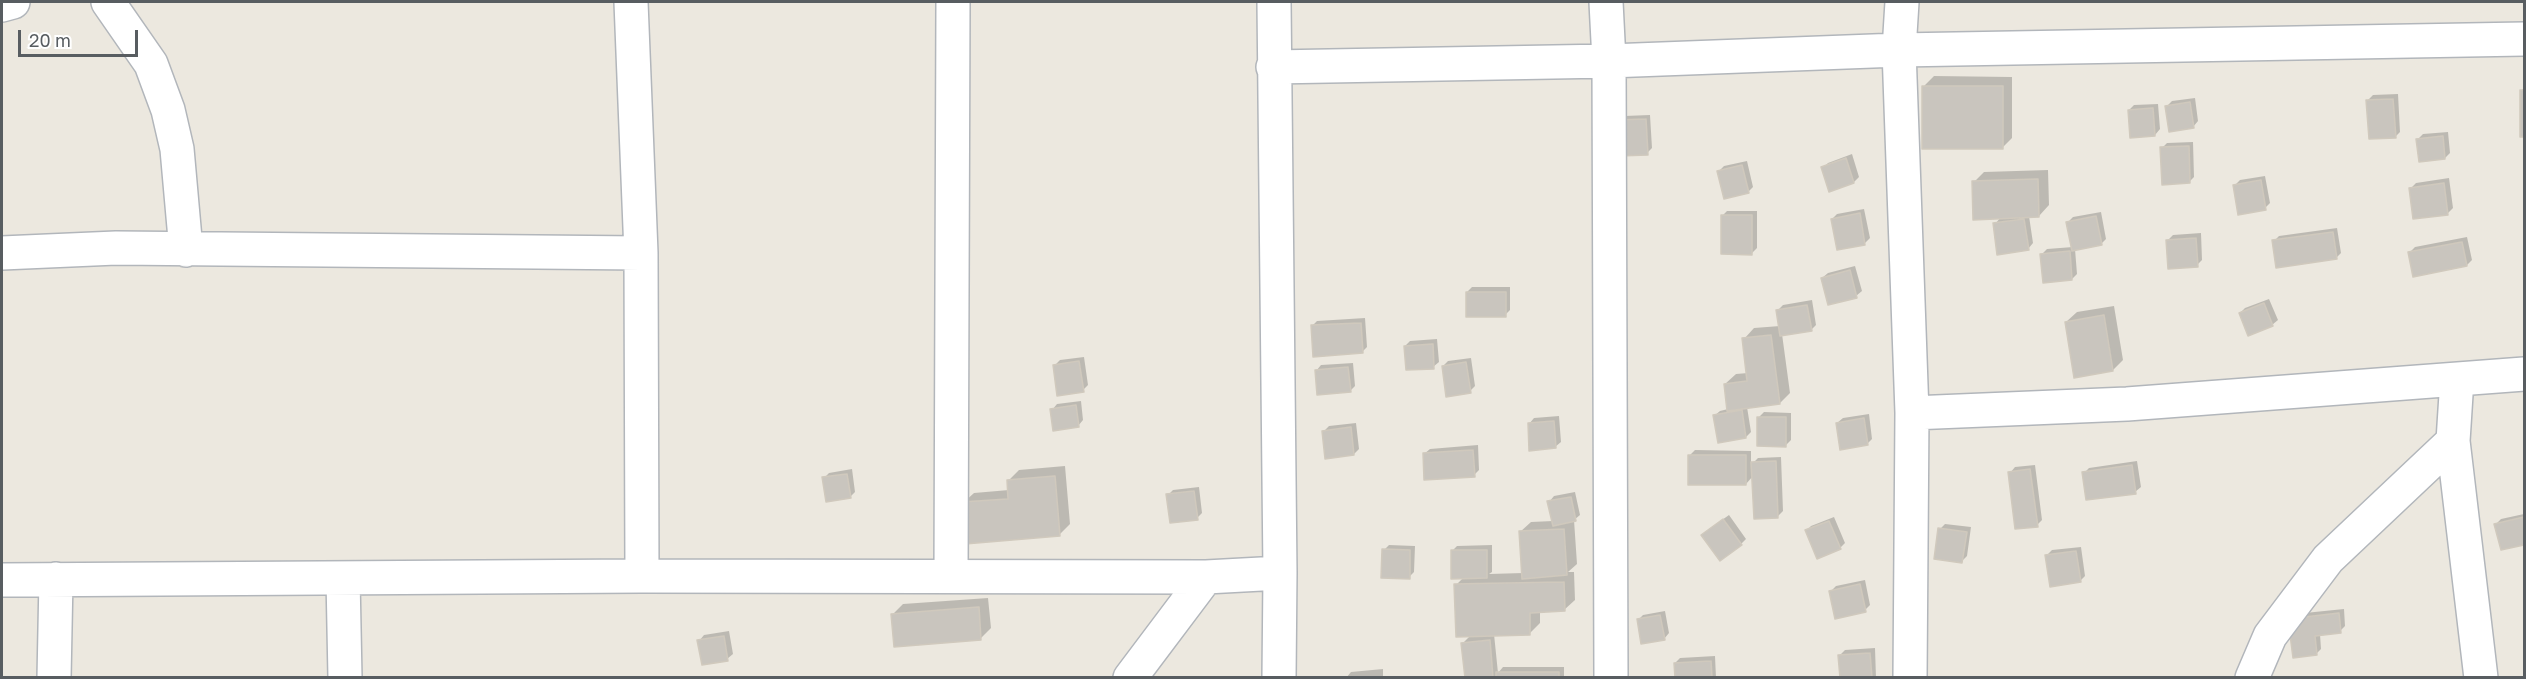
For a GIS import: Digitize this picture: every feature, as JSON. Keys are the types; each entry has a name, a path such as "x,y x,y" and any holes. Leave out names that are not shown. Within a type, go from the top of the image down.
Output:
{"street":[{"path":"2,6 13,2"},
{"path":"108,2 150,64 168,110 177,149 186,249"},
{"path":"631,2 641,253 642,576"},
{"path":"951,576 953,2"},
{"path":"1274,2 1279,678"},
{"path":"1606,2 1609,61 1611,678"},
{"path":"1902,2 1899,50 1912,413 1910,678"},
{"path":"1273,67 1609,61 1899,50 2524,39"},
{"path":"2,253 116,248 641,253"},
{"path":"1912,413 2127,404 2524,374"},
{"path":"2457,379 2453,441 2481,678"},
{"path":"2252,678 2270,636 2328,559 2453,441"},
{"path":"2,580 642,576 1206,577 1280,573"},
{"path":"1130,678 1206,577"},
{"path":"342,578 345,678"},
{"path":"54,678 56,579"}],"building":[{"path":"1922,86 2003,86 2003,149 1922,149"},
{"path":"2520,90 2524,90 2524,137 2520,137"},
{"path":"2393,99 2396,138 2369,139 2366,100"},
{"path":"2190,102 2194,128 2169,132 2165,106"},
{"path":"2153,108 2155,136 2130,138 2128,110"},
{"path":"1646,119 1648,155 1618,156 1617,120"},
{"path":"2443,136 2445,159 2419,162 2416,139"},
{"path":"2189,146 2190,183 2162,185 2160,147"},
{"path":"1846,158 1854,183 1829,192 1821,167"},
{"path":"1742,165 1749,193 1724,199 1717,171"},
{"path":"2038,179 2039,217 1973,220 1972,181"},
{"path":"2261,180 2266,210 2238,215 2233,185"},
{"path":"2444,183 2448,215 2413,219 2409,188"},
{"path":"1860,213 1865,245 1837,250 1831,219"},
{"path":"1721,215 1752,215 1752,255 1721,254"},
{"path":"2096,216 2102,245 2072,251 2066,222"},
{"path":"2024,219 2029,250 1997,255 1993,223"},
{"path":"2333,232 2337,259 2276,268 2272,240"},
{"path":"2196,238 2198,267 2168,269 2166,240"},
{"path":"2462,242 2467,266 2413,277 2408,252"},
{"path":"2070,251 2072,280 2043,283 2040,254"},
{"path":"1850,270 1857,298 1828,305 1821,278"},
{"path":"1466,292 1506,292 1506,317 1466,317"},
{"path":"2264,303 2273,326 2248,336 2239,313"},
{"path":"1807,305 1812,331 1780,336 1776,310"},
{"path":"2104,315 2113,371 2074,378 2065,322"},
{"path":"1361,323 1363,353 1313,357 1311,325"},
{"path":"1771,335 1780,404 1727,411 1724,384 1747,381 1742,338"},
{"path":"1433,344 1434,369 1406,370 1404,346"},
{"path":"1079,361 1084,392 1057,396 1053,365"},
{"path":"1466,362 1471,393 1446,397 1442,366"},
{"path":"1348,367 1351,392 1317,395 1315,370"},
{"path":"1076,405 1079,427 1053,431 1050,409"},
{"path":"1742,410 1746,438 1718,443 1713,415"},
{"path":"1757,417 1786,417 1786,447 1757,446"},
{"path":"1864,418 1868,445 1840,450 1836,423"},
{"path":"1554,421 1556,448 1529,451 1528,423"},
{"path":"1351,427 1354,455 1325,459 1322,431"},
{"path":"1473,450 1475,477 1424,480 1423,453"},
{"path":"1688,455 1746,455 1746,485 1688,485"},
{"path":"1776,461 1778,518 1754,519 1751,462"},
{"path":"2132,465 2136,494 2086,500 2082,472"},
{"path":"2030,469 2038,527 2015,529 2008,472"},
{"path":"847,474 851,498 826,502 822,477"},
{"path":"1055,476 1060,536 965,544 962,502 1008,499 1007,480"},
{"path":"1194,491 1198,520 1170,523 1166,494"},
{"path":"1571,497 1576,521 1553,526 1547,501"},
{"path":"2524,517 2524,545 2501,550 2494,524"},
{"path":"1723,519 1742,545 1720,561 1701,535"},
{"path":"1829,521 1841,549 1817,559 1805,530"},
{"path":"1938,528 1967,532 1962,563 1934,559"},
{"path":"1564,529 1567,575 1522,579 1519,531"},
{"path":"1382,549 1410,550 1410,579 1381,578"},
{"path":"1451,550 1487,550 1487,578 1451,579"},
{"path":"2076,551 2081,582 2050,587 2045,555"},
{"path":"1564,582 1565,611 1530,613 1530,635 1456,637 1454,584"},
{"path":"1860,584 1866,612 1835,619 1829,591"},
{"path":"979,607 981,640 894,647 891,614"},
{"path":"2339,613 2341,633 2315,636 2317,655 2293,658 2288,619"},
{"path":"1660,615 1665,640 1641,644 1637,619"},
{"path":"724,636 728,661 702,665 697,640"},
{"path":"1490,640 1493,678 1465,678 1461,643"},
{"path":"1870,653 1872,678 1840,678 1838,655"},
{"path":"1711,661 1712,678 1675,678 1674,663"},
{"path":"1496,672 1559,672 1559,678 1496,678"}]}
